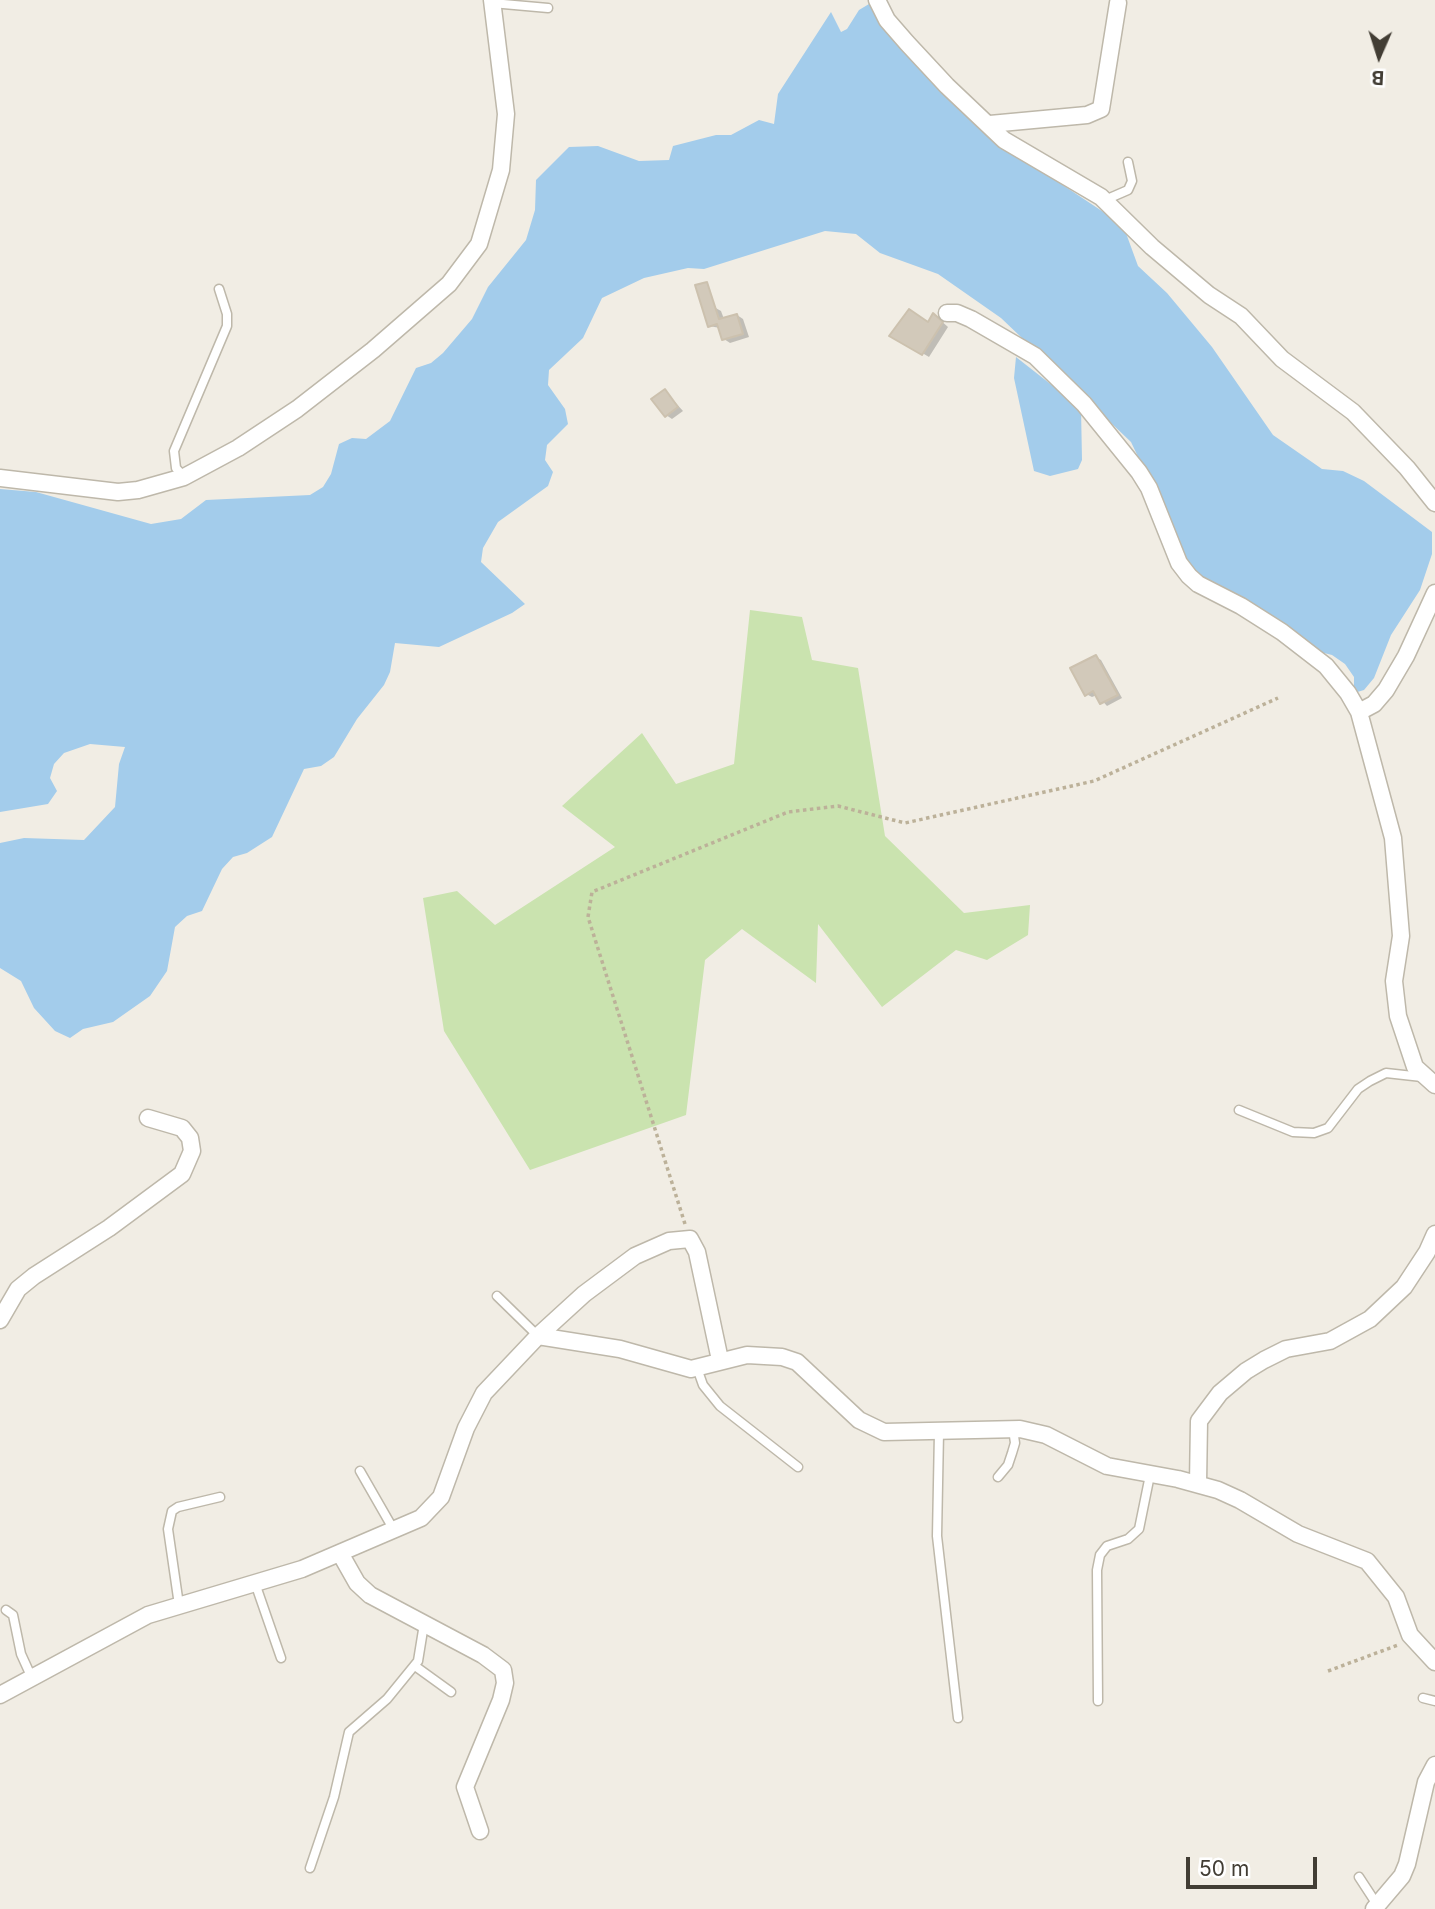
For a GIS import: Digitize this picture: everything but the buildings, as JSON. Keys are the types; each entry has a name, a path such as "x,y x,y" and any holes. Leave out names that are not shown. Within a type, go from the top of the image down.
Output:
{"street":[{"path":"877,0 887,20 907,43 947,86 1004,140 1105,200 1152,247 1209,295 1241,316 1282,359 1353,412 1407,468 1435,503"},
{"path":"0,478 118,492 149,488 184,477 238,448 297,409 373,350 449,284 472,255 489,216 504,142 506,114 492,2"},
{"path":"990,124 1087,115 1101,109 1118,3"},
{"path":"947,313 957,313 971,319 1035,356 1084,404 1139,472 1149,488 1179,563 1189,576 1198,584 1241,606 1282,632 1332,673 1359,712 1393,838 1401,936 1394,981 1398,1016 1415,1066 1430,1081"},
{"path":"1359,712 1374,704 1386,690 1406,656 1435,593"},
{"path":"0,1320 18,1289 34,1276 109,1228 182,1174 192,1151 190,1138 182,1128 148,1118"},
{"path":"1198,1484 1199,1421 1220,1393 1264,1360 1286,1349 1330,1341 1370,1319 1404,1287 1427,1252 1435,1234"},
{"path":"0,1695 122,1627 179,1605 255,1583 340,1553 395,1532 421,1518 436,1505 466,1428 484,1393 538,1336 584,1294 635,1256 669,1241 690,1239 697,1252 720,1360"},
{"path":"538,1336 620,1349 697,1368 747,1355 782,1357 797,1362 845,1408 870,1426 898,1433 1013,1429 1046,1435 1107,1466 1198,1484 1240,1500 1321,1545 1367,1561 1396,1597 1413,1640 1435,1662"},
{"path":"340,1553 357,1583 370,1595 483,1655 499,1667 505,1676 501,1700 465,1787 480,1831"},
{"path":"1375,1906 1402,1876 1426,1782 1435,1765"}],"lane":[{"path":"492,2 548,8"},
{"path":"1105,200 1128,190 1132,181 1128,162"},
{"path":"184,477 176,468 174,451 227,326 228,314 219,289"},
{"path":"1239,1110 1293,1132 1314,1133 1328,1128 1358,1089 1386,1073 1430,1081"},
{"path":"497,1296 538,1336"},
{"path":"697,1368 709,1395 720,1406 798,1467"},
{"path":"998,1477 1008,1465 1012,1454 1015,1443 1013,1429"},
{"path":"939,1432 937,1536 958,1718"},
{"path":"360,1471 395,1532"},
{"path":"1098,1702 1097,1570 1100,1555 1107,1546 1128,1539 1139,1529 1150,1475"},
{"path":"179,1605 168,1529 172,1511 178,1507 220,1497"},
{"path":"255,1583 281,1658"},
{"path":"6,1610 13,1615 21,1654 31,1676"},
{"path":"310,1868 334,1797 349,1732 387,1699 415,1666 423,1647 425,1624"},
{"path":"415,1666 450,1692"},
{"path":"1423,1698 1435,1701"},
{"path":"1359,1877 1375,1906"}],"path":[{"path":"690,1239 588,917 592,892 788,812 838,806 905,822 1094,781 1278,698"},
{"path":"1328,1671 1413,1640"}],"green space":[{"path":"750,610 802,617 812,660 858,668 885,836 964,913 1030,905 1028,935 987,960 956,950 882,1007 818,924 816,983 742,929 705,960 686,1115 530,1170 444,1031 423,898 457,891 495,925 615,847 562,806 642,733 676,784 734,764"}],"water":[{"path":"869,4 911,55 1019,156 1123,225 1138,266 1167,293 1212,347 1273,435 1322,469 1343,471 1364,481 1432,532 1432,554 1420,590 1391,635 1374,678 1364,690 1354,693 1354,677 1345,664 1332,655 1312,650 1287,625 1219,591 1191,568 1131,442 1001,318 938,274 880,253 856,234 825,231 704,269 688,268 644,278 602,298 583,338 549,370 548,385 565,409 568,424 547,445 545,460 553,472 548,486 498,522 483,548 481,562 525,604 512,613 439,647 395,643 390,672 384,685 357,719 334,757 321,766 304,769 272,837 247,853 233,857 222,869 202,911 187,916 175,927 167,971 150,996 113,1022 83,1029 70,1038 55,1031 34,1008 21,981 0,968 0,843 24,838 84,840 115,807 119,764 125,747 90,744 64,753 54,764 50,778 57,791 48,804 0,812 0,489 36,492 151,524 181,519 206,500 310,495 323,487 331,474 339,444 352,438 366,439 390,421 416,368 431,363 443,353 472,319 488,287 526,240 535,210 536,180 569,147 598,146 639,161 669,160 673,146 716,135 731,135 759,120 774,124 778,94 831,12 841,32 847,29 859,10"},
{"path":"1016,357 1081,408 1082,460 1078,469 1050,476 1034,471 1014,378"}]}
